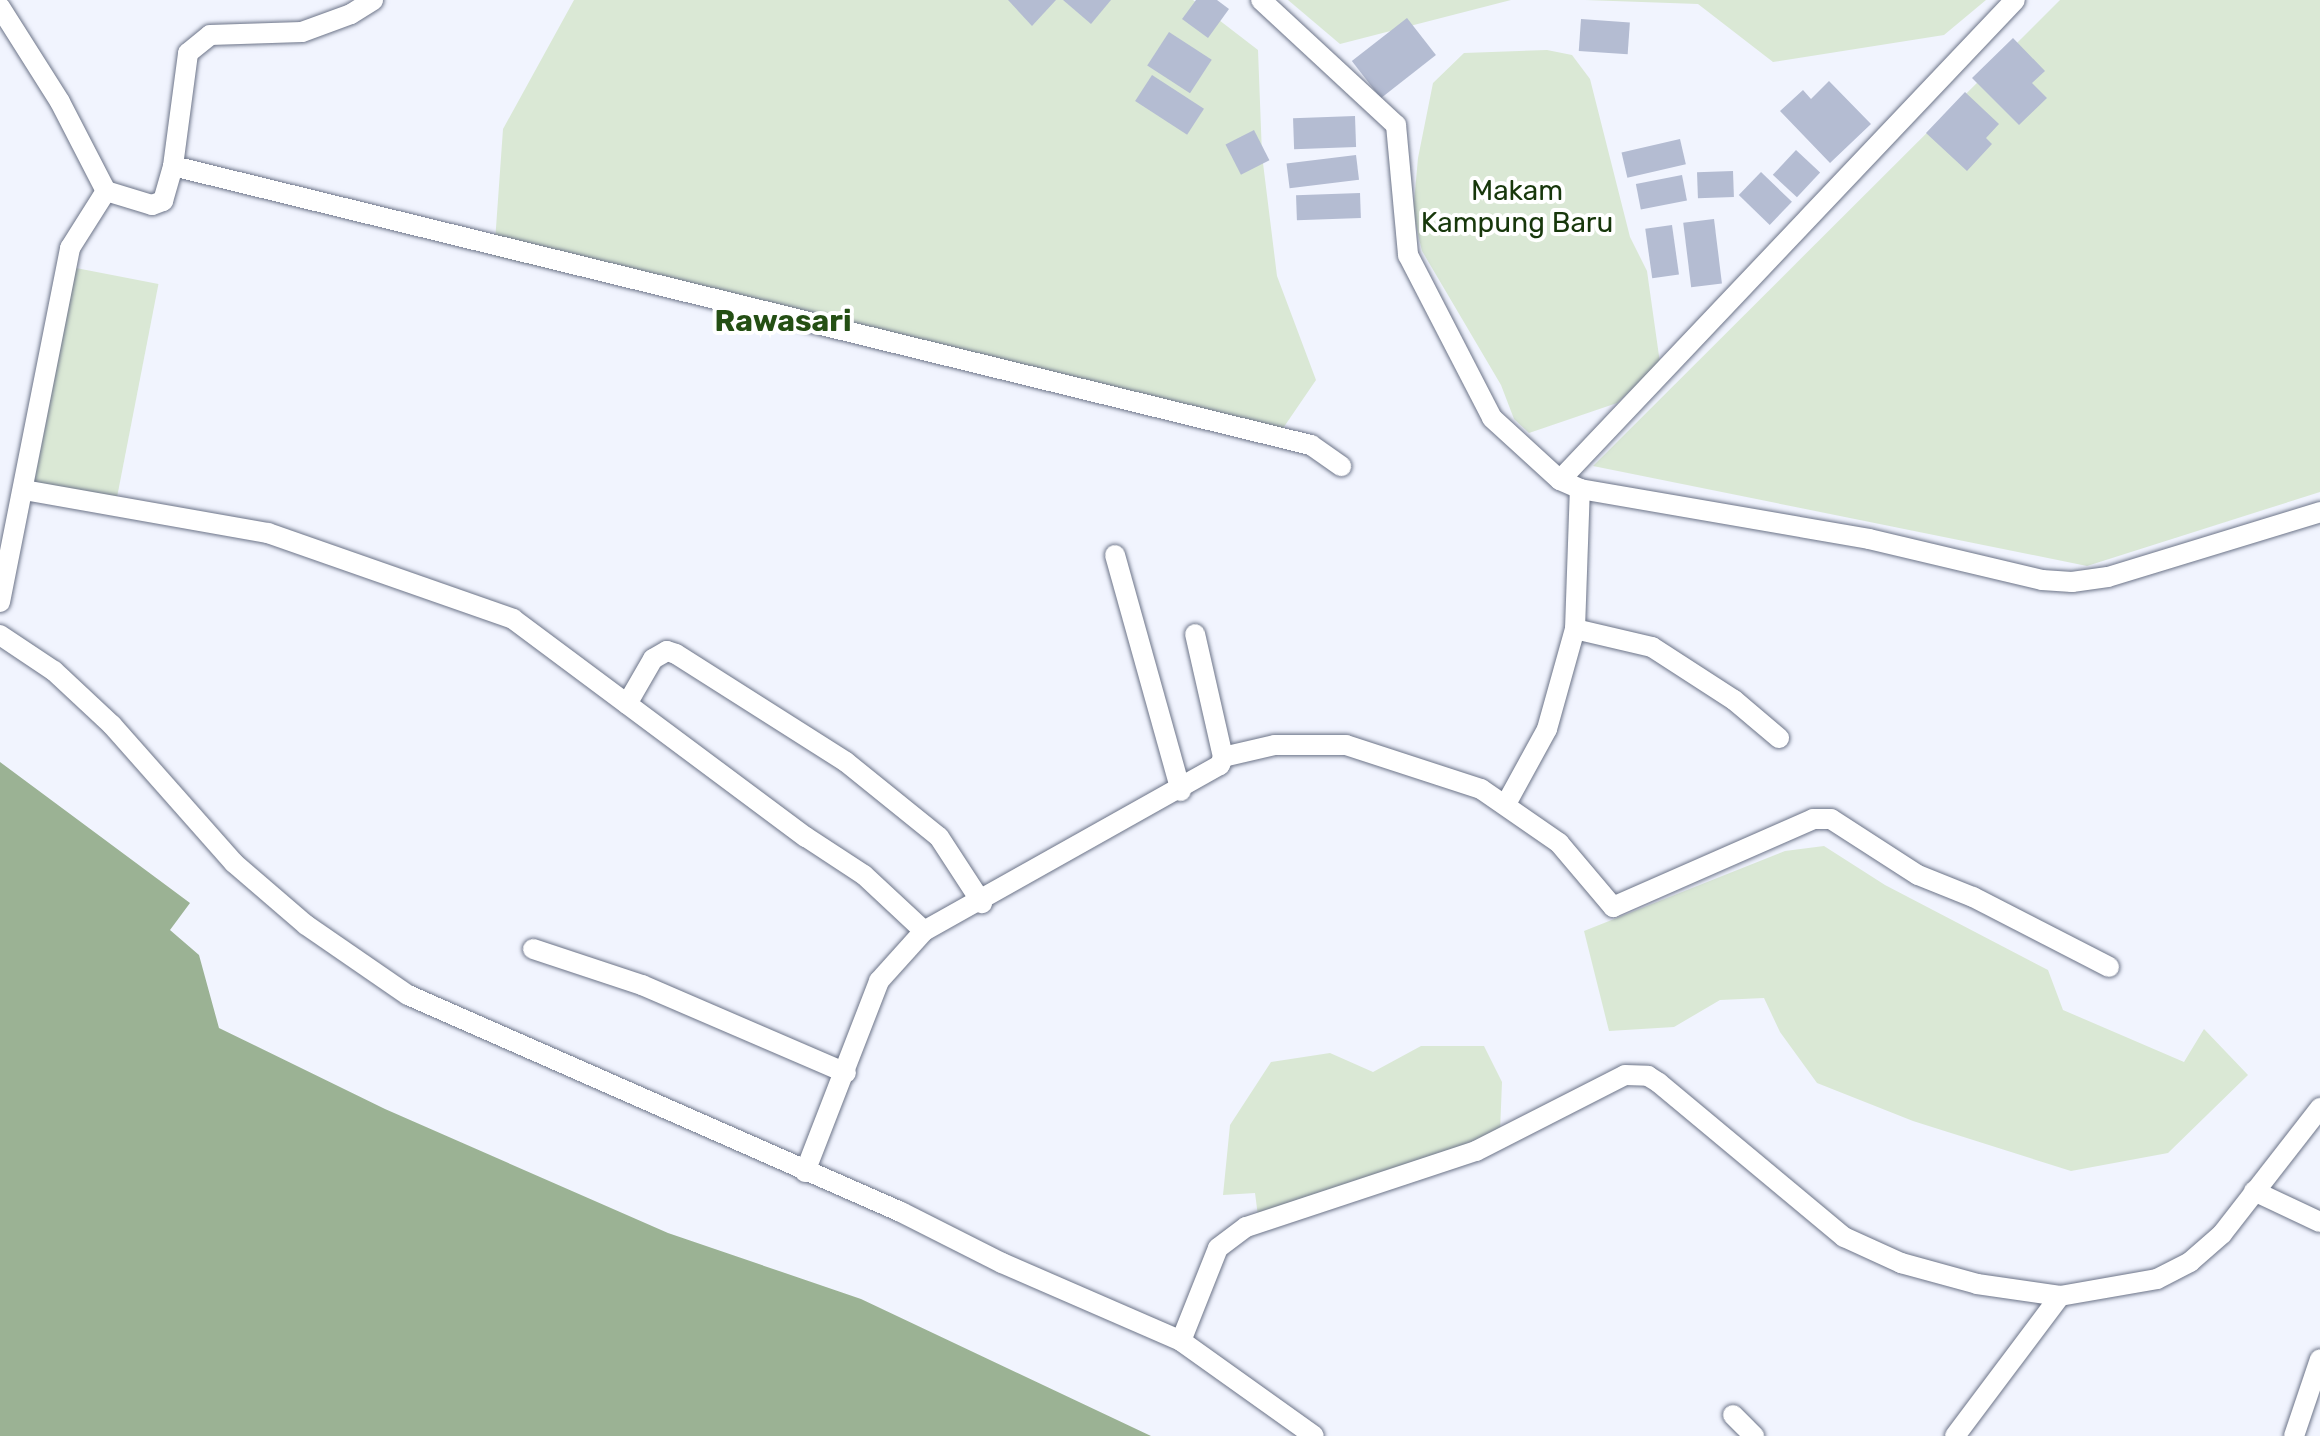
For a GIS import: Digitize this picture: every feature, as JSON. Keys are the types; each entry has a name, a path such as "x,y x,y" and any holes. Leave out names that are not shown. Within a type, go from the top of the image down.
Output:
{"street":[{"path":"0,8 60,102 106,191 152,206 163,201 168,192 188,53 197,42 210,35 302,32 351,14 373,0"},
{"path":"1261,0 1396,125 1408,255 1492,418 1560,480 1580,489 1869,539 2042,580 2072,582 2108,577 2320,512"},
{"path":"1560,480 2015,0"},
{"path":"173,166 1311,446 1341,466"},
{"path":"0,602 70,248 106,191"},
{"path":"1506,804 1547,729 1576,629 1580,489"},
{"path":"24,490 268,533 513,619 864,875 924,931"},
{"path":"1115,555 1181,791"},
{"path":"1576,629 1652,647 1734,700 1779,738"},
{"path":"805,1172 879,981 924,931 1214,772 1223,757 1195,634"},
{"path":"0,635 54,670 112,724 234,863 306,925 384,980 437,1009 1181,1341 1314,1436"},
{"path":"627,704 654,658 667,651 676,654 846,762 939,838 982,902"},
{"path":"1223,757 1276,745 1346,746 1481,788 1560,843 1613,907 1814,819 1831,820 1918,875 1973,897 2109,967"},
{"path":"533,949 642,986 846,1074"},
{"path":"1181,1341 1218,1248 1246,1227 1476,1151 1626,1075 1648,1076 1659,1083 1844,1237 1901,1263 1978,1284 2060,1296 2157,1279 2190,1262 2222,1234 2320,1108"},
{"path":"2254,1190 2320,1222"},
{"path":"1955,1436 2060,1296"},
{"path":"2294,1436 2320,1358"},
{"path":"1733,1415 1754,1436"}],"green space":[{"path":"574,0 1193,0 1258,50 1262,155 1277,276 1316,380 1275,440 494,256 503,129"},
{"path":"1288,0 1511,0 1340,44"},
{"path":"1585,0 1986,0 1944,35 1773,62 1698,4"},
{"path":"2060,0 2320,0 2320,492 2087,566 1593,466"},
{"name":"Makam Kampung Baru","path":"1547,50 1572,55 1590,79 1630,237 1647,271 1660,363 1617,403 1529,433 1514,419 1501,385 1422,251 1413,213 1418,158 1433,83 1464,53"},
{"path":"76,268 158,284 117,499 34,483"},
{"path":"1824,846 1885,885 2048,970 2063,1010 2184,1062 2204,1029 2248,1075 2168,1153 2071,1171 1913,1121 1817,1083 1780,1032 1764,998 1720,1000 1674,1027 1609,1031 1584,931 1785,851"},
{"path":"1421,1046 1484,1046 1502,1082 1500,1132 1466,1148 1258,1216 1255,1193 1223,1195 1230,1125 1271,1062 1330,1053 1373,1072"}],"shaded area":[{"path":"0,762 190,903 170,930 199,955 219,1028 385,1109 668,1233 861,1299 1151,1436 0,1436"}],"building":[{"path":"1008,0 1056,0 1032,26"},
{"path":"1063,0 1111,0 1091,24"},
{"path":"1196,0 1217,0 1229,9 1208,38 1182,19"},
{"path":"1407,18 1436,55 1381,98 1352,61"},
{"path":"1581,19 1630,22 1628,54 1579,51"},
{"path":"1169,32 1212,60 1190,93 1147,66"},
{"path":"2013,38 2045,71 2032,83 2047,98 2019,125 1972,78"},
{"path":"1152,75 1204,109 1187,135 1135,101"},
{"path":"1829,81 1871,124 1830,163 1780,111 1803,90 1811,99"},
{"path":"1965,92 1999,124 1986,138 1992,144 1967,171 1926,133"},
{"path":"1355,116 1356,147 1294,149 1293,118"},
{"path":"1254,130 1269,160 1241,175 1225,145"},
{"path":"1680,139 1686,164 1627,178 1622,152"},
{"path":"1796,150 1820,173 1797,197 1773,175"},
{"path":"1356,155 1359,180 1290,188 1287,164"},
{"path":"1733,171 1734,197 1698,198 1697,172"},
{"path":"1761,172 1792,202 1770,225 1739,195"},
{"path":"1682,175 1687,201 1641,209 1636,184"},
{"path":"1360,193 1361,218 1297,220 1296,195"},
{"path":"1714,219 1722,284 1691,287 1683,223"},
{"path":"1672,225 1679,275 1652,278 1645,229"}],"district":[{"name":"Rawasari","path":"783,321"}]}
